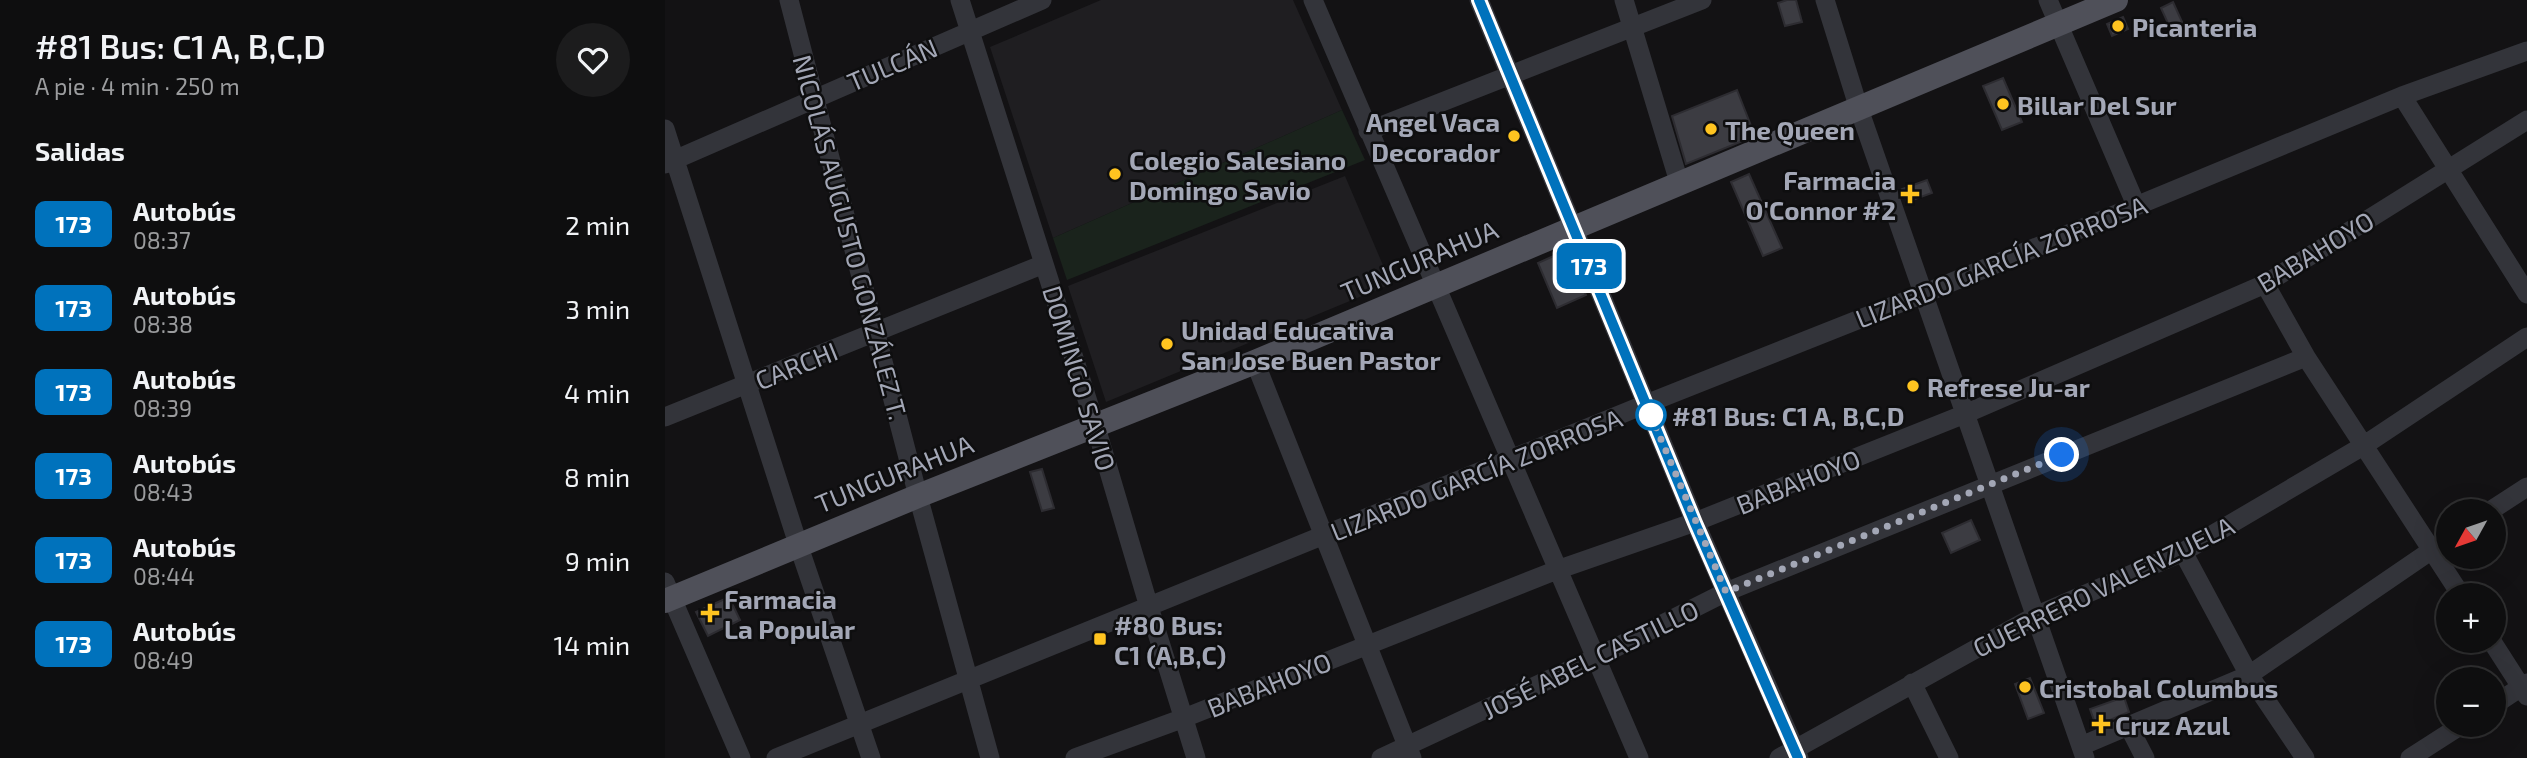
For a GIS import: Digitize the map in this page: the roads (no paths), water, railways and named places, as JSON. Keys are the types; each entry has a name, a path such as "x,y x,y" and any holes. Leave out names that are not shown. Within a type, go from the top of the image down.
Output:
{"main road":[{"name":"TUNGURAHUA","path":"667,594 1255,362 2116,0"}],"street":[{"name":"NICOLÁS AUGUSTO GONZÁLEZ T.","path":"789,0 918,496 991,758"},
{"name":"DOMINGO SAVIO","path":"960,0 1095,424 1196,758"},
{"name":"TULCÁN","path":"670,162 1042,0"},
{"path":"1313,0 1639,758"},
{"path":"1479,0 1726,592 1791,755"},
{"path":"1624,0 1679,182"},
{"path":"1368,131 1702,0"},
{"path":"1825,0 1859,109 2083,752 2129,727 2249,675 2436,548"},
{"path":"2048,0 2136,205"},
{"name":"LIZARDO GARCÍA ZORROSA","path":"776,758 1923,294 2402,96 2527,51"},
{"path":"2402,96 2527,294"},
{"name":"BABAHOYO","path":"1075,758 1184,718 1557,570 1695,523 1965,414 2265,284 2527,120"},
{"path":"665,129 670,162 748,384 798,544 871,758"},
{"name":"CARCHI","path":"667,410 748,384 1044,264"},
{"path":"2265,284 2306,357 2363,446 2436,540"},
{"name":"GUERRERO VALENZUELA","path":"1791,755 1912,683 2035,616 2183,552 2363,446 2527,337"},
{"name":"JOSÉ ABEL CASTILLO","path":"1381,758 1410,752 1726,592 2306,357"},
{"path":"1255,362 1410,752"},
{"path":"2506,501 2527,487"},
{"path":"2183,552 2249,675 2305,758"},
{"path":"667,594 741,758"},
{"path":"2500,653 2525,689 2506,699"},
{"path":"1912,683 1949,758"},
{"path":"2129,727 2145,758"},
{"path":"2410,758 2443,737"}],"place":[{"name":"Picanteria","path":"2118,26"},
{"name":"Billar Del Sur","path":"2003,104"},
{"name":"The Queen","path":"1711,129"},
{"name":"Angel Vaca Decorador","path":"1514,136"},
{"name":"Colegio Salesiano Domingo Savio","path":"1115,174"},
{"name":"Farmacia O'Connor #2","path":"1910,194"},
{"name":"Unidad Educativa San Jose Buen Pastor","path":"1167,344"},
{"name":"Refrese Ju-ar","path":"1913,386"},
{"name":"#81 Bus: C1 A, B,C,D","path":"1651,415"},
{"name":"Farmacia La Popular","path":"710,613"},
{"name":"#80 Bus: C1 (A,B,C)","path":"1100,639"},
{"name":"Cristobal Columbus","path":"2025,687"},
{"name":"Cruz Azul","path":"2101,724"}]}
